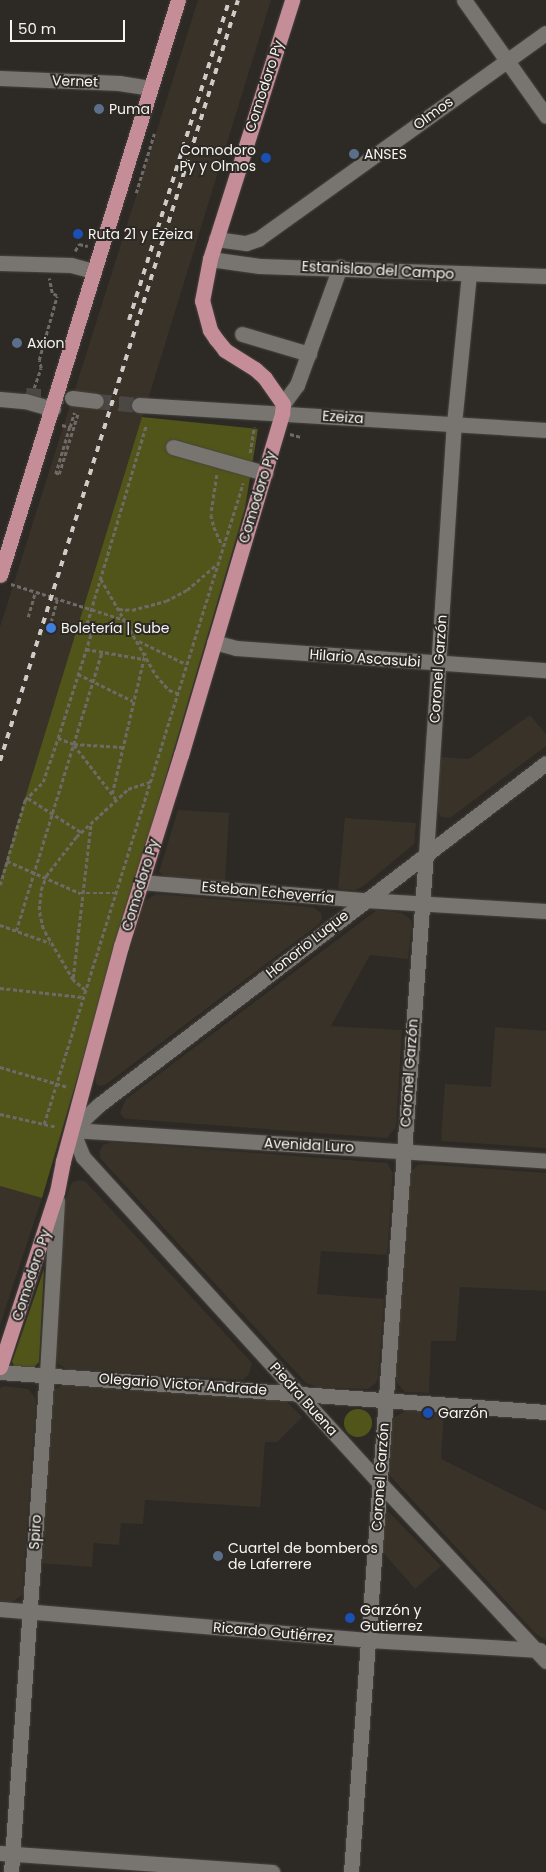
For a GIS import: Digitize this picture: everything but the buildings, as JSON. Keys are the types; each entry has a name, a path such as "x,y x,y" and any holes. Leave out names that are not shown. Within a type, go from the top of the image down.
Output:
{"main road":[{"path":"4,580 94,270 178,0"},
{"name":"Comodoro Py","path":"0,1367 58,1192 63,1161 81,1090 140,882 283,409 265,378 225,350 210,330 202,301 210,259 292,0"}],"street":[{"path":"464,0 546,116"},
{"name":"Olmos","path":"216,239 246,243 258,239 546,34"},
{"name":"Vernet","path":"0,78 119,83 150,88"},
{"name":"Estanislao del Campo","path":"210,259 260,266 340,267 546,276"},
{"path":"0,262 71,265 94,270"},
{"name":"Comodoro Py","path":"283,409 297,386 340,267"},
{"name":"Coronel Garzón","path":"351,1872 426,854 454,424 469,274"},
{"path":"242,334 309,354"},
{"path":"0,393 26,395"},
{"path":"72,398 96,401"},
{"path":"0,399 26,401 53,409"},
{"name":"Ezeiza","path":"139,405 283,409 546,430"},
{"path":"173,447 264,473"},
{"name":"Hilario Ascasubi","path":"214,642 236,648 546,670"},
{"name":"Honorio Luque","path":"72,1130 100,1104 546,763"},
{"name":"Esteban Echeverría","path":"140,882 365,900 546,911"},
{"name":"Avenida Luro","path":"72,1130 404,1150 546,1161"},
{"name":"Piedra Buena","path":"72,1130 83,1157 379,1482 541,1650 546,1661"},
{"name":"Spiro","path":"11,1872 6,1853 29,1612 47,1374 58,1192"},
{"name":"Olegario Victor Andrade","path":"0,1372 298,1392 546,1412"},
{"name":"Ricardo Gutiérrez","path":"0,1609 368,1640 541,1650"},
{"path":"6,1853 272,1872"}],"path":[{"path":"70,427 73,416"},
{"path":"0,885 25,800 43,782 58,738 91,634 85,630 146,426"},
{"path":"44,1124 247,468 254,426"},
{"path":"222,461 214,484 211,515 214,527 223,546"},
{"path":"119,609 132,610 166,601 187,590 218,563"},
{"path":"101,579 164,685 169,690 177,693"},
{"path":"4,580 35,592 126,620"},
{"path":"28,617 35,592"},
{"path":"51,622 57,599"},
{"path":"137,641 186,664"},
{"path":"86,649 143,659"},
{"path":"16,930 102,652"},
{"path":"112,794 144,654"},
{"path":"78,674 133,701"},
{"path":"58,738 74,744 122,747"},
{"path":"74,744 116,799"},
{"path":"85,990 72,980 43,929 39,910 41,890 45,878 56,861 81,832 116,799 136,785 150,782"},
{"path":"28,798 81,832"},
{"path":"72,980 91,823"},
{"path":"7,861 34,874 83,893 115,893"},
{"path":"0,925 51,943"},
{"path":"0,988 83,998"},
{"path":"0,1067 81,1090"},
{"path":"0,1114 72,1130"}],"shaded area":[{"path":"198,0 271,0 0,880 0,627"},
{"path":"142,417 258,429 245,508 42,1198 0,1186 0,880"},
{"path":"530,715 546,734 546,746 450,818 441,817 436,807 439,757 469,759"},
{"path":"178,810 229,813 225,882 167,878 159,872"},
{"path":"345,818 416,823 414,844 362,887 355,890 338,889"},
{"path":"156,894 313,907 321,913 322,918 319,924 105,1085 99,1086 96,1084 96,1074 143,902"},
{"path":"377,910 402,913 410,919 412,923 408,959 370,955 331,1026 402,1030 396,1127 387,1138 124,1118 120,1113 126,1099"},
{"path":"495,1027 546,1031 546,1148 441,1141 445,1084 491,1087"},
{"path":"112,1142 387,1163 393,1173 387,1255 321,1251 317,1294 384,1299 378,1379 375,1384 368,1389 317,1387 306,1383 100,1158 100,1150 103,1145"},
{"path":"418,1165 546,1173 546,1291 460,1287 456,1341 431,1341 429,1393 405,1392 397,1383 395,1376 409,1173"},
{"path":"80,1180 86,1182 252,1363 249,1374 243,1380 68,1369 59,1365 54,1355 64,1205 70,1186 73,1182"},
{"path":"0,1186 42,1198 0,1325"},
{"path":"44,1269 39,1362 32,1369 15,1367 12,1362"},
{"path":"63,1385 285,1400 302,1417 277,1442 265,1442 260,1507 145,1500 143,1524 121,1523 119,1545 94,1543 92,1567 38,1563 53,1390"},
{"path":"4,1386 28,1389 36,1399 22,1595 12,1602 0,1601 0,1388"},
{"path":"358,1409 368,1413 372,1423 368,1433 358,1437 348,1433 344,1423 348,1413"},
{"path":"407,1410 444,1413 441,1459 546,1511 546,1640 536,1634 391,1477 387,1469 389,1427 392,1419"},
{"path":"389,1512 441,1566 415,1589 380,1549 383,1514"}],"tunnel":[{"path":"26,395 72,398"},
{"path":"96,401 139,405"}],"railway":[{"path":"129,320 229,0"},
{"path":"0,761 238,0"}],"place":[{"name":"Puma","path":"99,109"},
{"name":"ANSES","path":"354,154"},
{"name":"Comodoro Py y Olmos","path":"266,158"},
{"name":"Ruta 21 y Ezeiza","path":"78,234"},
{"name":"Axion","path":"17,343"},
{"name":"Boletería | Sube","path":"51,628"},
{"name":"Garzón","path":"428,1413"},
{"name":"Cuartel de bomberos de Laferrere","path":"218,1556"},
{"name":"Garzón y Gutierrez","path":"350,1618"}]}
